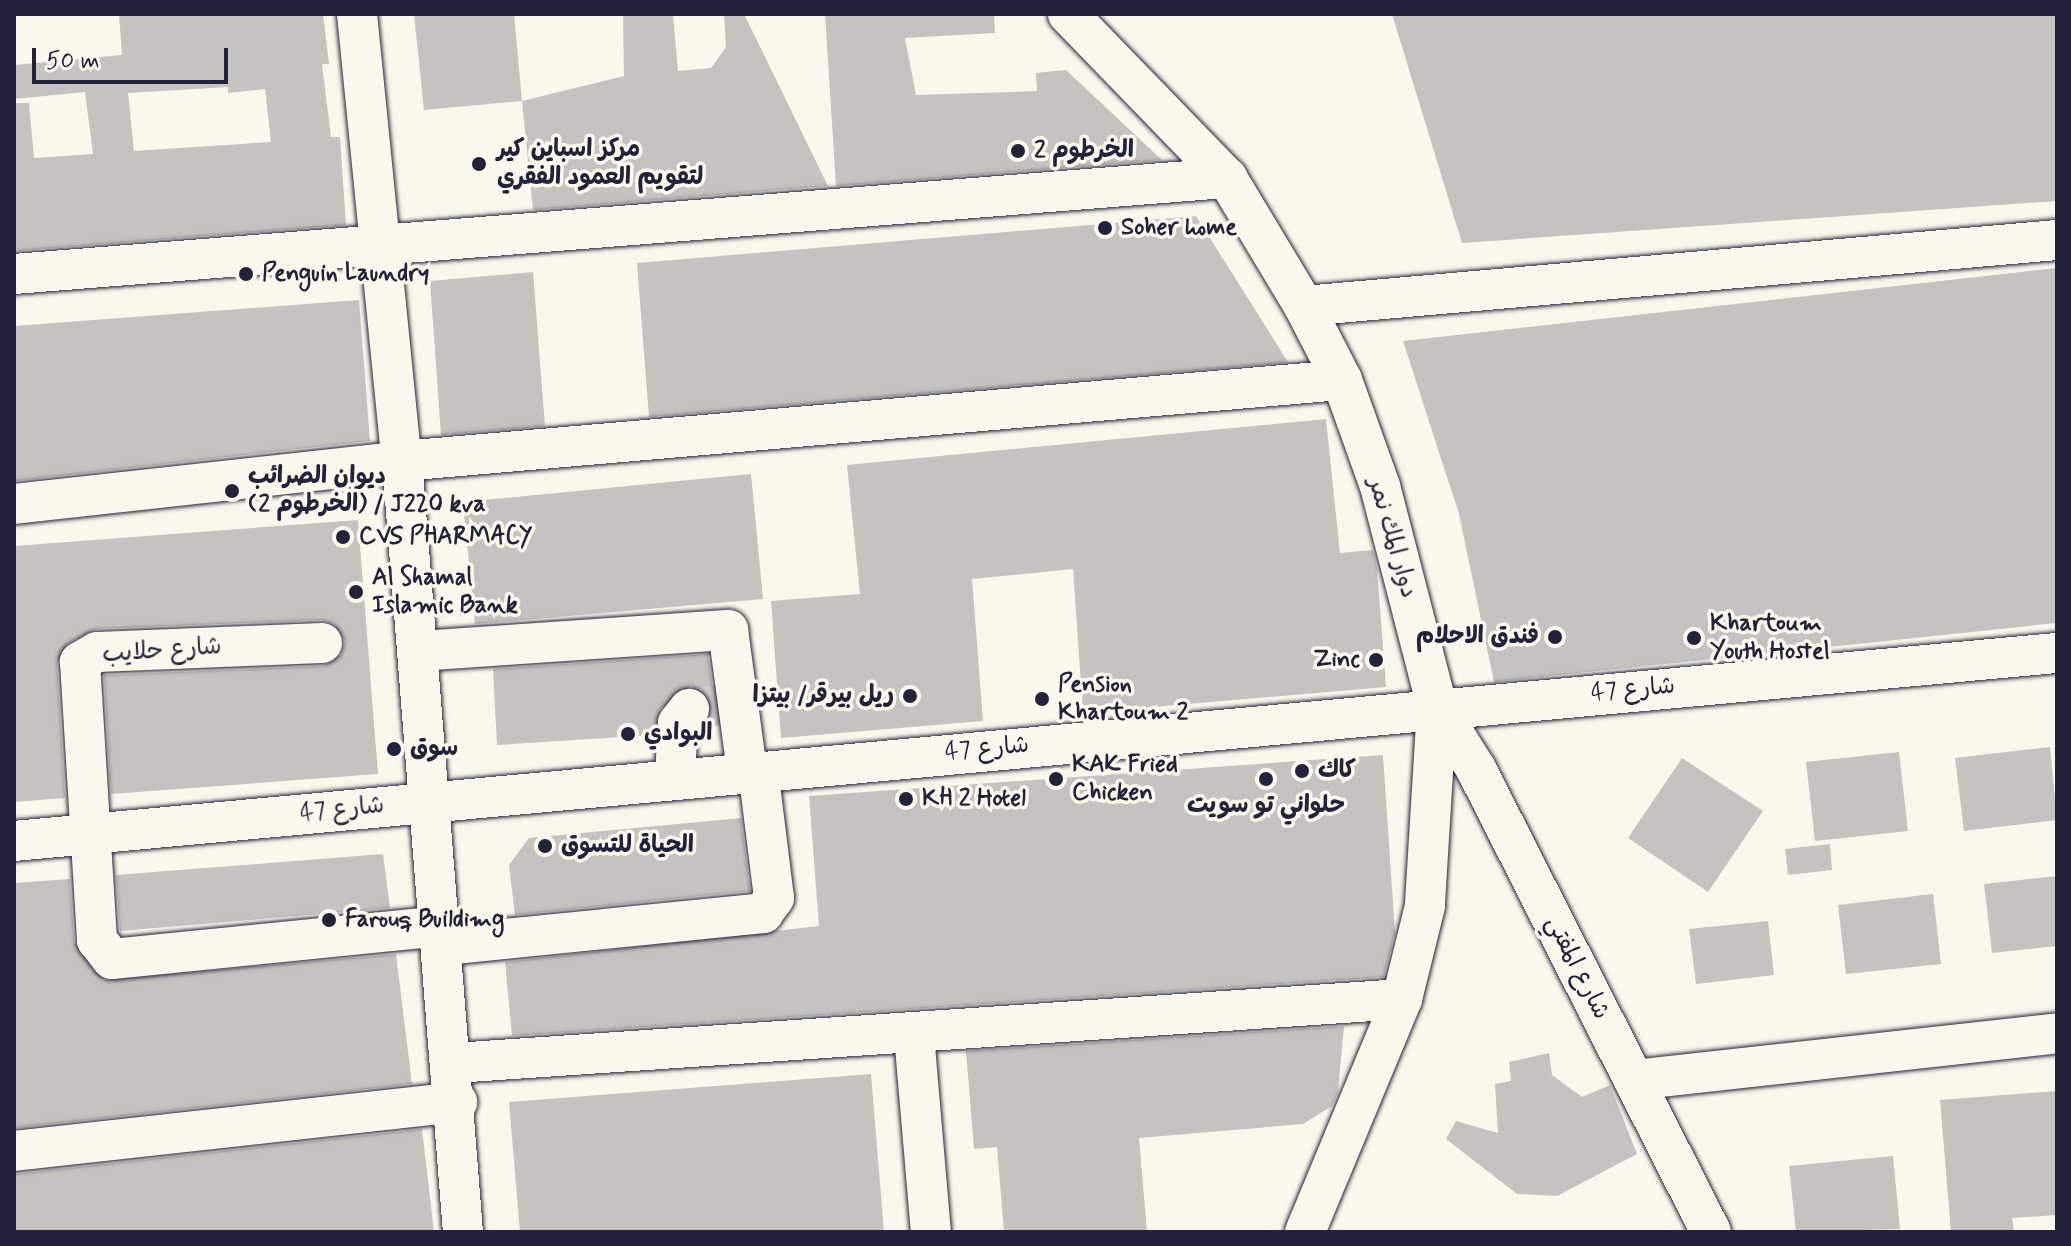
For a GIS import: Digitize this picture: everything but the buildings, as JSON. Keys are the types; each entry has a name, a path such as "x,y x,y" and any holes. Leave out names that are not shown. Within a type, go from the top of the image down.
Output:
{"street":[{"path":"357,14 402,461 444,936 456,1082 463,1232"},
{"name":"دوار المك نمر","path":"1068,14 1227,178 1304,306 1342,380 1380,486 1437,707 1425,906 1402,999 1305,1232"},
{"path":"14,274 1227,178"},
{"path":"1304,306 2057,240"},
{"path":"14,504 402,461 1342,380"},
{"path":"89,834 97,940 112,959 763,913 774,898 753,771 717,706 735,642 715,626 419,651"},
{"name":"شارع حلايب","path":"89,834 80,662 97,652 322,643"},
{"name":"شارع 47","path":"14,841 675,776 2057,653"},
{"path":"675,776 678,723 717,706"},
{"name":"شارع المفتي","path":"1437,707 1711,1232"},
{"path":"14,1151 456,1082 914,1035 1402,999"},
{"path":"1634,1080 2057,1033"},
{"path":"914,1035 931,1232"}],"tunnel":[{"path":"689,709 721,705"}],"place":[{"name":"الخرطوم 2","path":"1018,151"},
{"name":"مركز اسباين كير لتقويم العمود الفقري","path":"479,164"},
{"name":"Soher home","path":"1105,228"},
{"name":"Penguin Laundry","path":"246,274"},
{"name":"ديوان الضرائب (الخرطوم 2) / J220 kva","path":"232,491"},
{"name":"CVS PHARMACY","path":"343,537"},
{"name":"Al Shamal Islamic Bank","path":"356,592"},
{"name":"فندق الاحلام","path":"1555,637"},
{"name":"Khartoum Youth Hostel","path":"1694,638"},
{"name":"Zinc","path":"1376,660"},
{"name":"ريل بيرقر/ بيتزا","path":"910,696"},
{"name":"Pension Khartoum 2","path":"1042,699"},
{"name":"البوادي","path":"628,734"},
{"name":"سوق","path":"394,749"},
{"name":"كاك","path":"1302,771"},
{"name":"KAK Fried Chicken","path":"1056,779"},
{"name":"حلواني تو سويت","path":"1266,779"},
{"name":"KH 2 Hotel","path":"906,799"},
{"name":"الحياة للتسوق","path":"545,846"},
{"name":"Farouq Buildimg","path":"329,920"}]}
